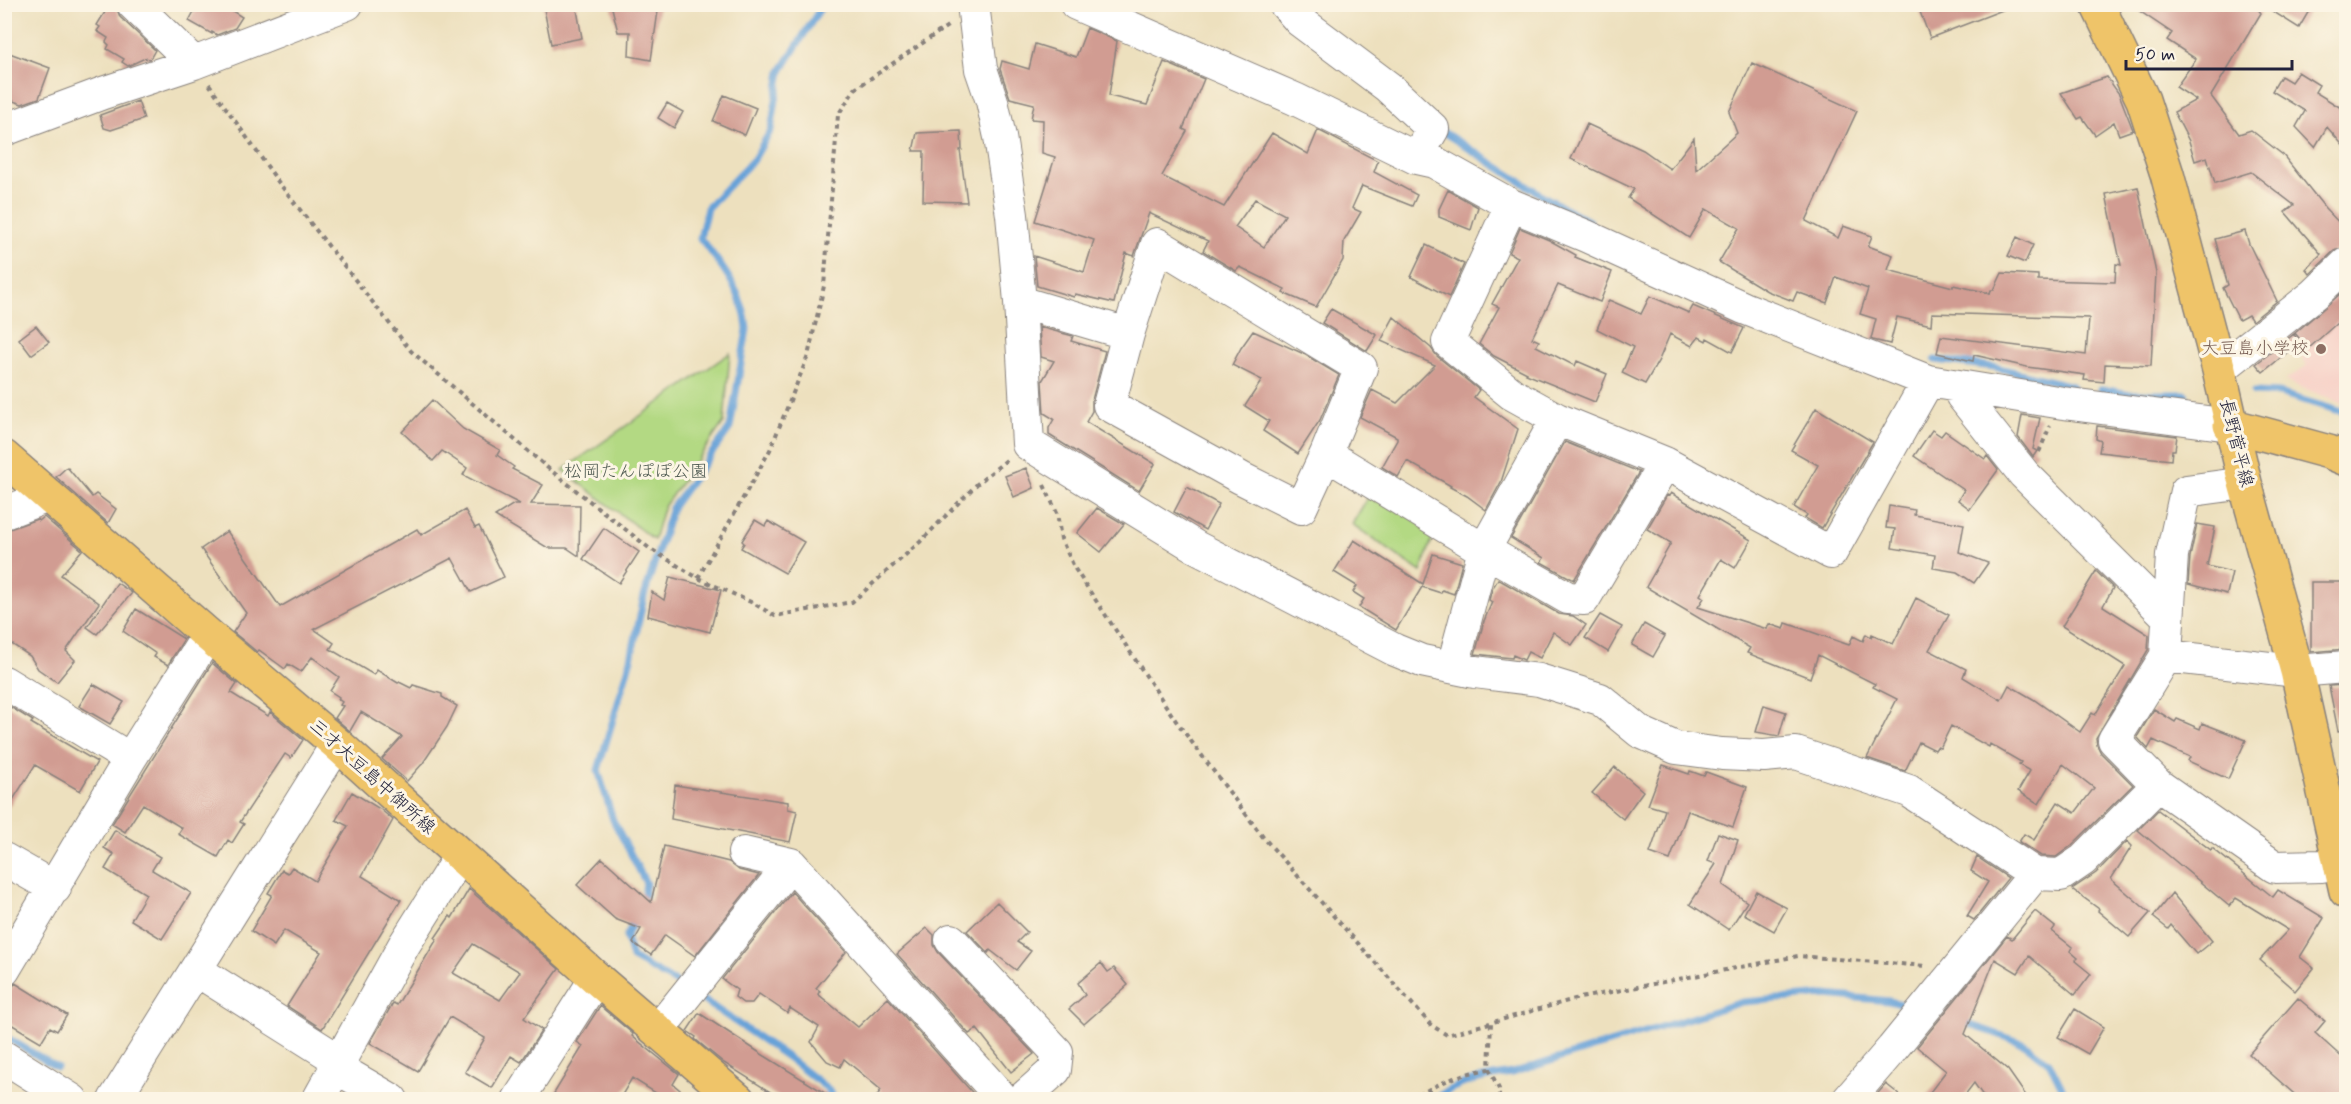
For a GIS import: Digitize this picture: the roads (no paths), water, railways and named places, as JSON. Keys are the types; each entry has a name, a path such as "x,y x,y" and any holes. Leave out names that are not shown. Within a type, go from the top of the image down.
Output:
{"main road":[{"name":"長野菅平線","path":"2097,4 2146,110 2167,174 2219,370 2245,483 2297,671 2342,876"},
{"path":"2230,424 2346,459"},
{"name":"三才大豆島中御所線","path":"4,457 337,744 596,978 738,1100"}],"street":[{"path":"133,4 194,63"},
{"path":"4,130 103,93 194,63 347,4"},
{"path":"1076,4 1295,99 1416,158 1434,162 1511,205 1586,236 1744,308 1928,381 2059,402 2230,424"},
{"path":"1285,4 1300,21 1388,87 1433,129 1416,158"},
{"path":"973,7 981,69 992,101 1000,137 1012,215 1020,302 1028,444 1196,548 1395,650 1422,661 1475,672 1539,680 1600,699 1640,732 1676,748 1722,754 1764,756 1796,753 1909,791 2035,874 2061,875 2083,861 2158,785"},
{"path":"1511,205 1448,342 1512,394 1557,419 1665,463 1831,553 1928,381"},
{"path":"1157,244 1360,368 1326,454 1301,508 1241,478 1109,405 1128,334 1157,244"},
{"path":"2219,370 2316,294 2346,264"},
{"path":"1020,302 1128,334"},
{"path":"1963,388 1962,396 2025,476 2167,616"},
{"path":"1453,666 1484,550 1557,419"},
{"path":"1326,454 1568,598 1584,600 1665,463"},
{"path":"2245,483 2186,491 2172,555 2166,657 2114,740 2158,785 2275,867 2322,866 2342,876"},
{"path":"4,513 48,496"},
{"path":"4,970 130,759 208,635"},
{"path":"2166,657 2297,671 2346,667"},
{"path":"4,682 130,759"},
{"path":"114,1100 337,744"},
{"path":"744,853 791,864 1004,1100"},
{"path":"318,1100 404,945 460,856"},
{"path":"4,859 55,888"},
{"path":"658,1030 791,864"},
{"path":"1848,1100 2035,874"},
{"path":"951,940 1057,1052 1055,1070 1022,1100"},
{"path":"196,970 329,1054 337,1068 392,1100"},
{"path":"518,1100 596,978"},
{"path":"4,1057 72,1100"}],"waterway":[{"path":"643,903 646,883 613,820 598,770 631,659 644,596 672,508 730,428 747,329 745,316 731,281 700,238 707,208 754,159 771,130 781,71 823,4"},
{"path":"1440,130 1545,197 1589,221"},
{"path":"1935,360 1995,367 2072,386"},
{"path":"2101,389 2130,394 2186,394"},
{"path":"2254,392 2279,393 2346,413"},
{"path":"635,918 626,937 632,958 684,987"},
{"path":"696,995 787,1057 828,1089 834,1100"},
{"path":"1433,1100 1471,1081 1512,1073 1742,1002 1826,995 1889,1001 1914,1007"},
{"path":"1962,1022 2023,1043 2049,1062 2068,1100"},
{"path":"4,1036 57,1067"}],"place":[{"name":"大豆島小学校","path":"2321,349"}],"park label":[{"name":"松岡たんぽぽ公園","path":"636,472"}]}
